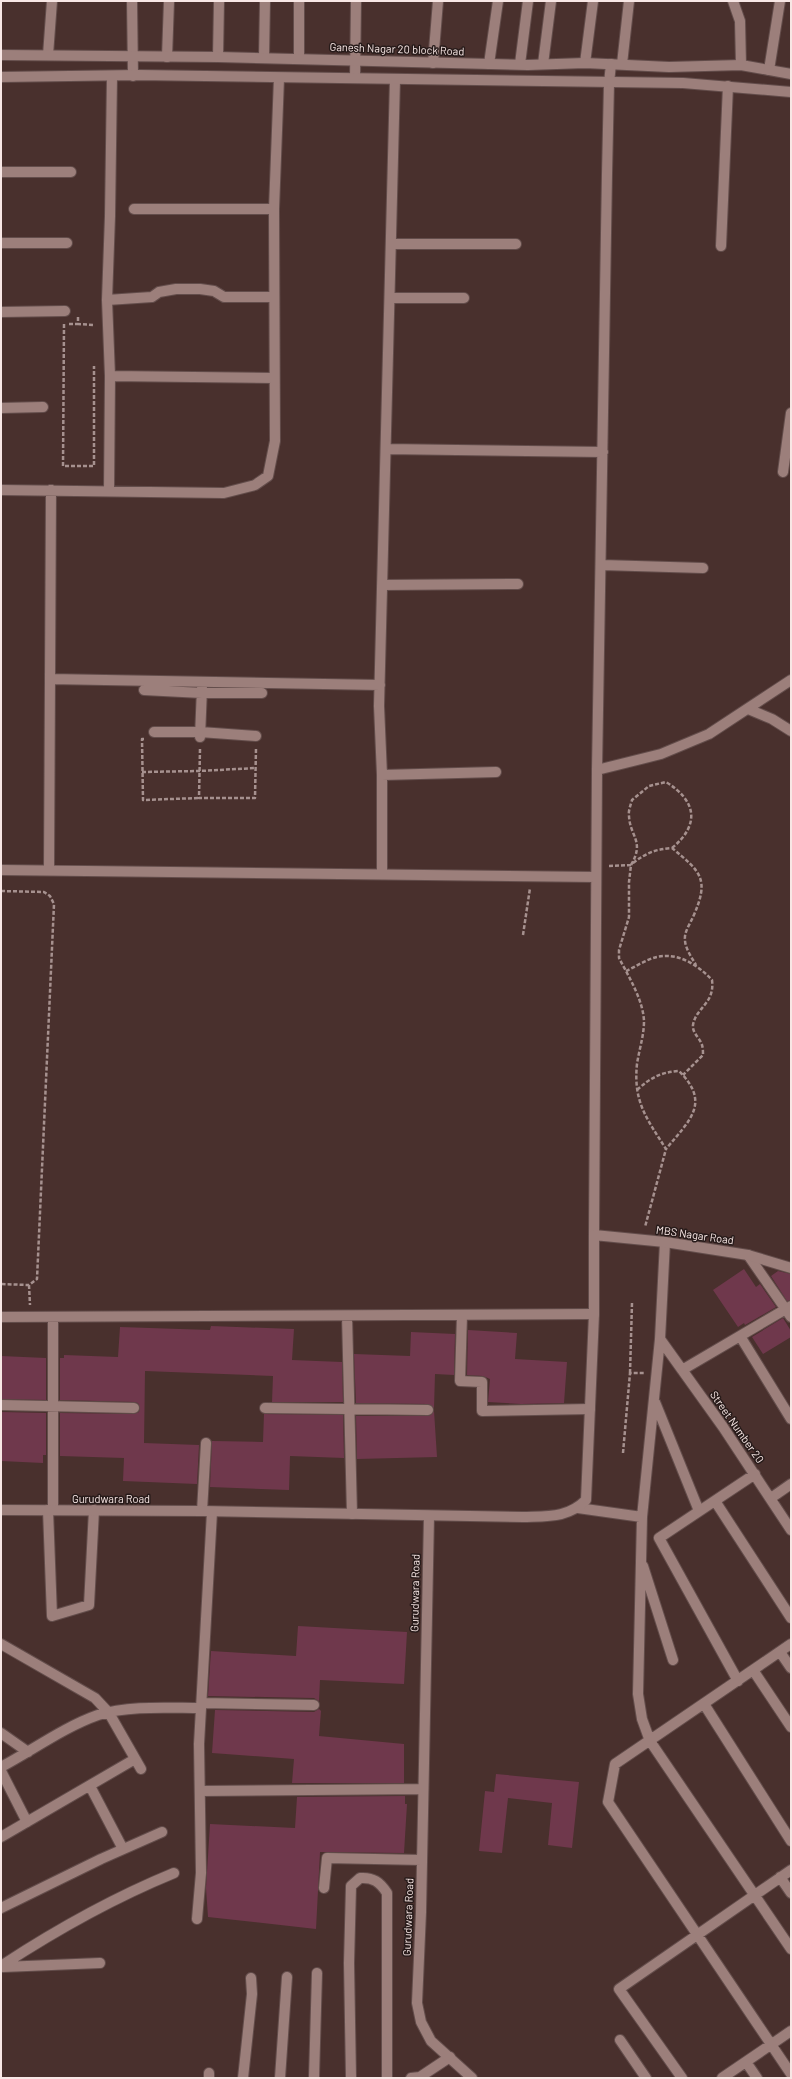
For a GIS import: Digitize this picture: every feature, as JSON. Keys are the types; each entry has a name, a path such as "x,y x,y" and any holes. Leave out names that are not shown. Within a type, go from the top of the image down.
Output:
{"street":[{"path":"48,55 52,1"},
{"path":"132,1 133,76"},
{"path":"167,57 169,1"},
{"path":"218,57 219,1"},
{"path":"264,58 265,1"},
{"path":"299,1 299,59"},
{"path":"356,1 356,78"},
{"path":"433,63 438,1"},
{"path":"489,64 498,1"},
{"path":"520,64 528,1"},
{"path":"543,64 551,1"},
{"path":"585,63 593,1"},
{"path":"622,64 629,1"},
{"path":"733,1 740,21 741,65"},
{"path":"769,70 780,1"},
{"name":"Ganesh Nagar 20 block Road","path":"1,55 218,57 489,64 585,63 694,67 741,65 791,74"},
{"path":"429,1516 550,1516 567,1513 578,1508 586,1500 594,1314 597,770 602,565 609,83 611,64"},
{"path":"109,491 110,376 107,300 112,76"},
{"path":"1,77 133,76 683,83 791,92"},
{"path":"1,490 224,493 255,485 268,476 275,440 274,208 279,78"},
{"path":"382,874 380,685 395,79"},
{"path":"721,246 728,86"},
{"path":"1,172 71,172"},
{"path":"134,210 274,208"},
{"path":"1,243 68,243"},
{"path":"392,244 516,244"},
{"path":"107,300 152,297 159,292 176,289 200,289 214,291 224,297 274,297"},
{"path":"390,298 464,298"},
{"path":"1,312 65,311"},
{"path":"110,376 274,378"},
{"path":"1,408 43,408"},
{"path":"783,472 791,413"},
{"path":"386,449 603,452"},
{"path":"49,870 51,490"},
{"path":"602,565 703,568"},
{"path":"382,585 518,584"},
{"path":"50,679 380,685"},
{"path":"597,770 661,754 709,734 791,680"},
{"path":"200,734 202,682"},
{"path":"144,690 202,693 262,693"},
{"path":"748,709 772,719 791,731"},
{"path":"152,736 200,734 256,740"},
{"path":"382,775 496,772"},
{"path":"1,870 596,877"},
{"name":"MBS Nagar Road","path":"594,1235 665,1242 748,1255 791,1268"},
{"path":"665,1242 660,1339 642,1517 640,1558 638,1694 642,1719 650,1741 791,1949"},
{"path":"682,1370 740,1336 789,1311 748,1255"},
{"path":"1,1318 594,1314"},
{"path":"462,1315 460,1381 482,1382 482,1411 590,1408"},
{"path":"347,1316 352,1514"},
{"path":"53,1317 53,1407 50,1510 52,1616 89,1606 94,1510"},
{"path":"740,1336 791,1419"},
{"name":"Street Number 20","path":"660,1339 755,1474 791,1530"},
{"path":"654,1400 699,1512"},
{"path":"1,1405 134,1408"},
{"path":"265,1408 428,1410"},
{"path":"197,1919 201,1873 199,1744 207,1511 206,1444"},
{"path":"738,1681 659,1538 755,1474"},
{"path":"771,1498 791,1484"},
{"path":"715,1501 791,1618"},
{"path":"578,1508 642,1517"},
{"name":"Gurudwara Road","path":"1,1510 207,1511 429,1516 422,1860 417,2003 420,2022 431,2041 472,2078"},
{"path":"640,1558 673,1660"},
{"path":"1,1644 95,1698 109,1713 141,1769"},
{"path":"791,1644 615,1764 608,1802 791,2074"},
{"path":"780,1652 791,1668"},
{"path":"754,1670 791,1727"},
{"path":"704,1704 791,1840"},
{"path":"1,1767 80,1722 100,1714 137,1708 201,1705 314,1705"},
{"path":"1,1734 28,1752"},
{"path":"1,1837 136,1760"},
{"path":"1,1771 27,1822"},
{"path":"90,1786 123,1849"},
{"path":"200,1791 423,1789"},
{"path":"1,1908 123,1849 162,1832"},
{"path":"324,1888 327,1858 422,1860"},
{"path":"682,2078 619,1988 791,1870"},
{"path":"1,1966 41,1940 106,1904 174,1872"},
{"path":"351,2078 349,1963 351,1886 360,1878 372,1877 387,1893 387,2078"},
{"path":"780,1877 791,1893"},
{"path":"1,1966 100,1963"},
{"path":"314,2078 317,1973"},
{"path":"280,2078 287,1977"},
{"path":"244,2078 252,1994 251,1978"},
{"path":"722,2078 791,2031"},
{"path":"620,2040 646,2078"},
{"path":"411,2078 420,2077 450,2057"},
{"path":"746,2062 757,2078"}],"path":[{"path":"65,311 77,311 78,324"},
{"path":"94,364 94,466 63,466 64,324 95,324 95,332"},
{"path":"199,798 200,734"},
{"path":"152,736 142,739 143,800 255,798 256,740"},
{"path":"142,772 200,772 256,768"},
{"path":"596,866 631,865 646,854 660,849 672,848 682,840 691,822 692,810 685,797 666,782 649,786 632,800 629,816 637,839 637,855 631,865 629,882 629,917 619,950 619,958 642,1008 644,1022 637,1065 637,1091 641,1109 666,1149"},
{"path":"672,848 694,866 702,880 702,897 684,941 696,966"},
{"path":"523,935 531,876"},
{"path":"1,891 44,892 50,896 54,904 37,1279 29,1285 1,1284"},
{"path":"626,971 656,957 667,956 683,959 696,966 712,980 713,989 711,996 694,1021 693,1027 702,1045 703,1055 683,1075"},
{"path":"637,1091 648,1080 665,1072 679,1071 694,1090 696,1109 690,1120 666,1149 641,1240"},
{"path":"29,1285 30,1317"},
{"path":"623,1453 630,1373 632,1303"},
{"path":"630,1373 656,1373"}],"building":[{"path":"744,1269 756,1287 760,1284 776,1307 745,1325 744,1323 738,1327 713,1290"},
{"path":"778,1271 791,1274 791,1300 787,1301 771,1276"},
{"path":"783,1318 791,1331 791,1337 763,1354 752,1337"},
{"path":"211,1326 294,1329 292,1360 342,1362 343,1402 272,1402 273,1376 145,1371 144,1443 199,1445 197,1484 123,1481 124,1458 60,1456 60,1413 134,1414 139,1412 140,1408 138,1403 134,1402 60,1400 60,1358 64,1358 64,1355 118,1357 120,1327 210,1330"},
{"path":"468,1330 517,1333 515,1359 567,1362 564,1403 521,1404 488,1402 490,1379 483,1376 467,1375"},
{"path":"411,1332 455,1334 454,1375 435,1374 434,1408 428,1404 356,1403 354,1354 410,1356"},
{"path":"1,1356 46,1358 46,1400 1,1399"},
{"path":"434,1411 437,1457 357,1459 356,1416 428,1416"},
{"path":"1,1412 46,1413 46,1455 43,1455 43,1463 1,1461"},
{"path":"264,1414 343,1415 344,1458 290,1456 289,1490 210,1487 212,1441 263,1442"},
{"path":"298,1626 407,1632 404,1684 320,1680 319,1701 314,1698 208,1696 211,1651 296,1656"},
{"path":"319,1709 321,1711 319,1736 404,1744 404,1783 292,1783 294,1759 212,1753 215,1710 314,1712"},
{"path":"496,1774 579,1782 572,1848 548,1845 552,1803 508,1798 502,1853 479,1851 485,1791 494,1792"},
{"path":"405,1796 405,1804 407,1804 404,1853 320,1852 316,1929 208,1917 206,1888 210,1824 295,1828 297,1797"}]}
